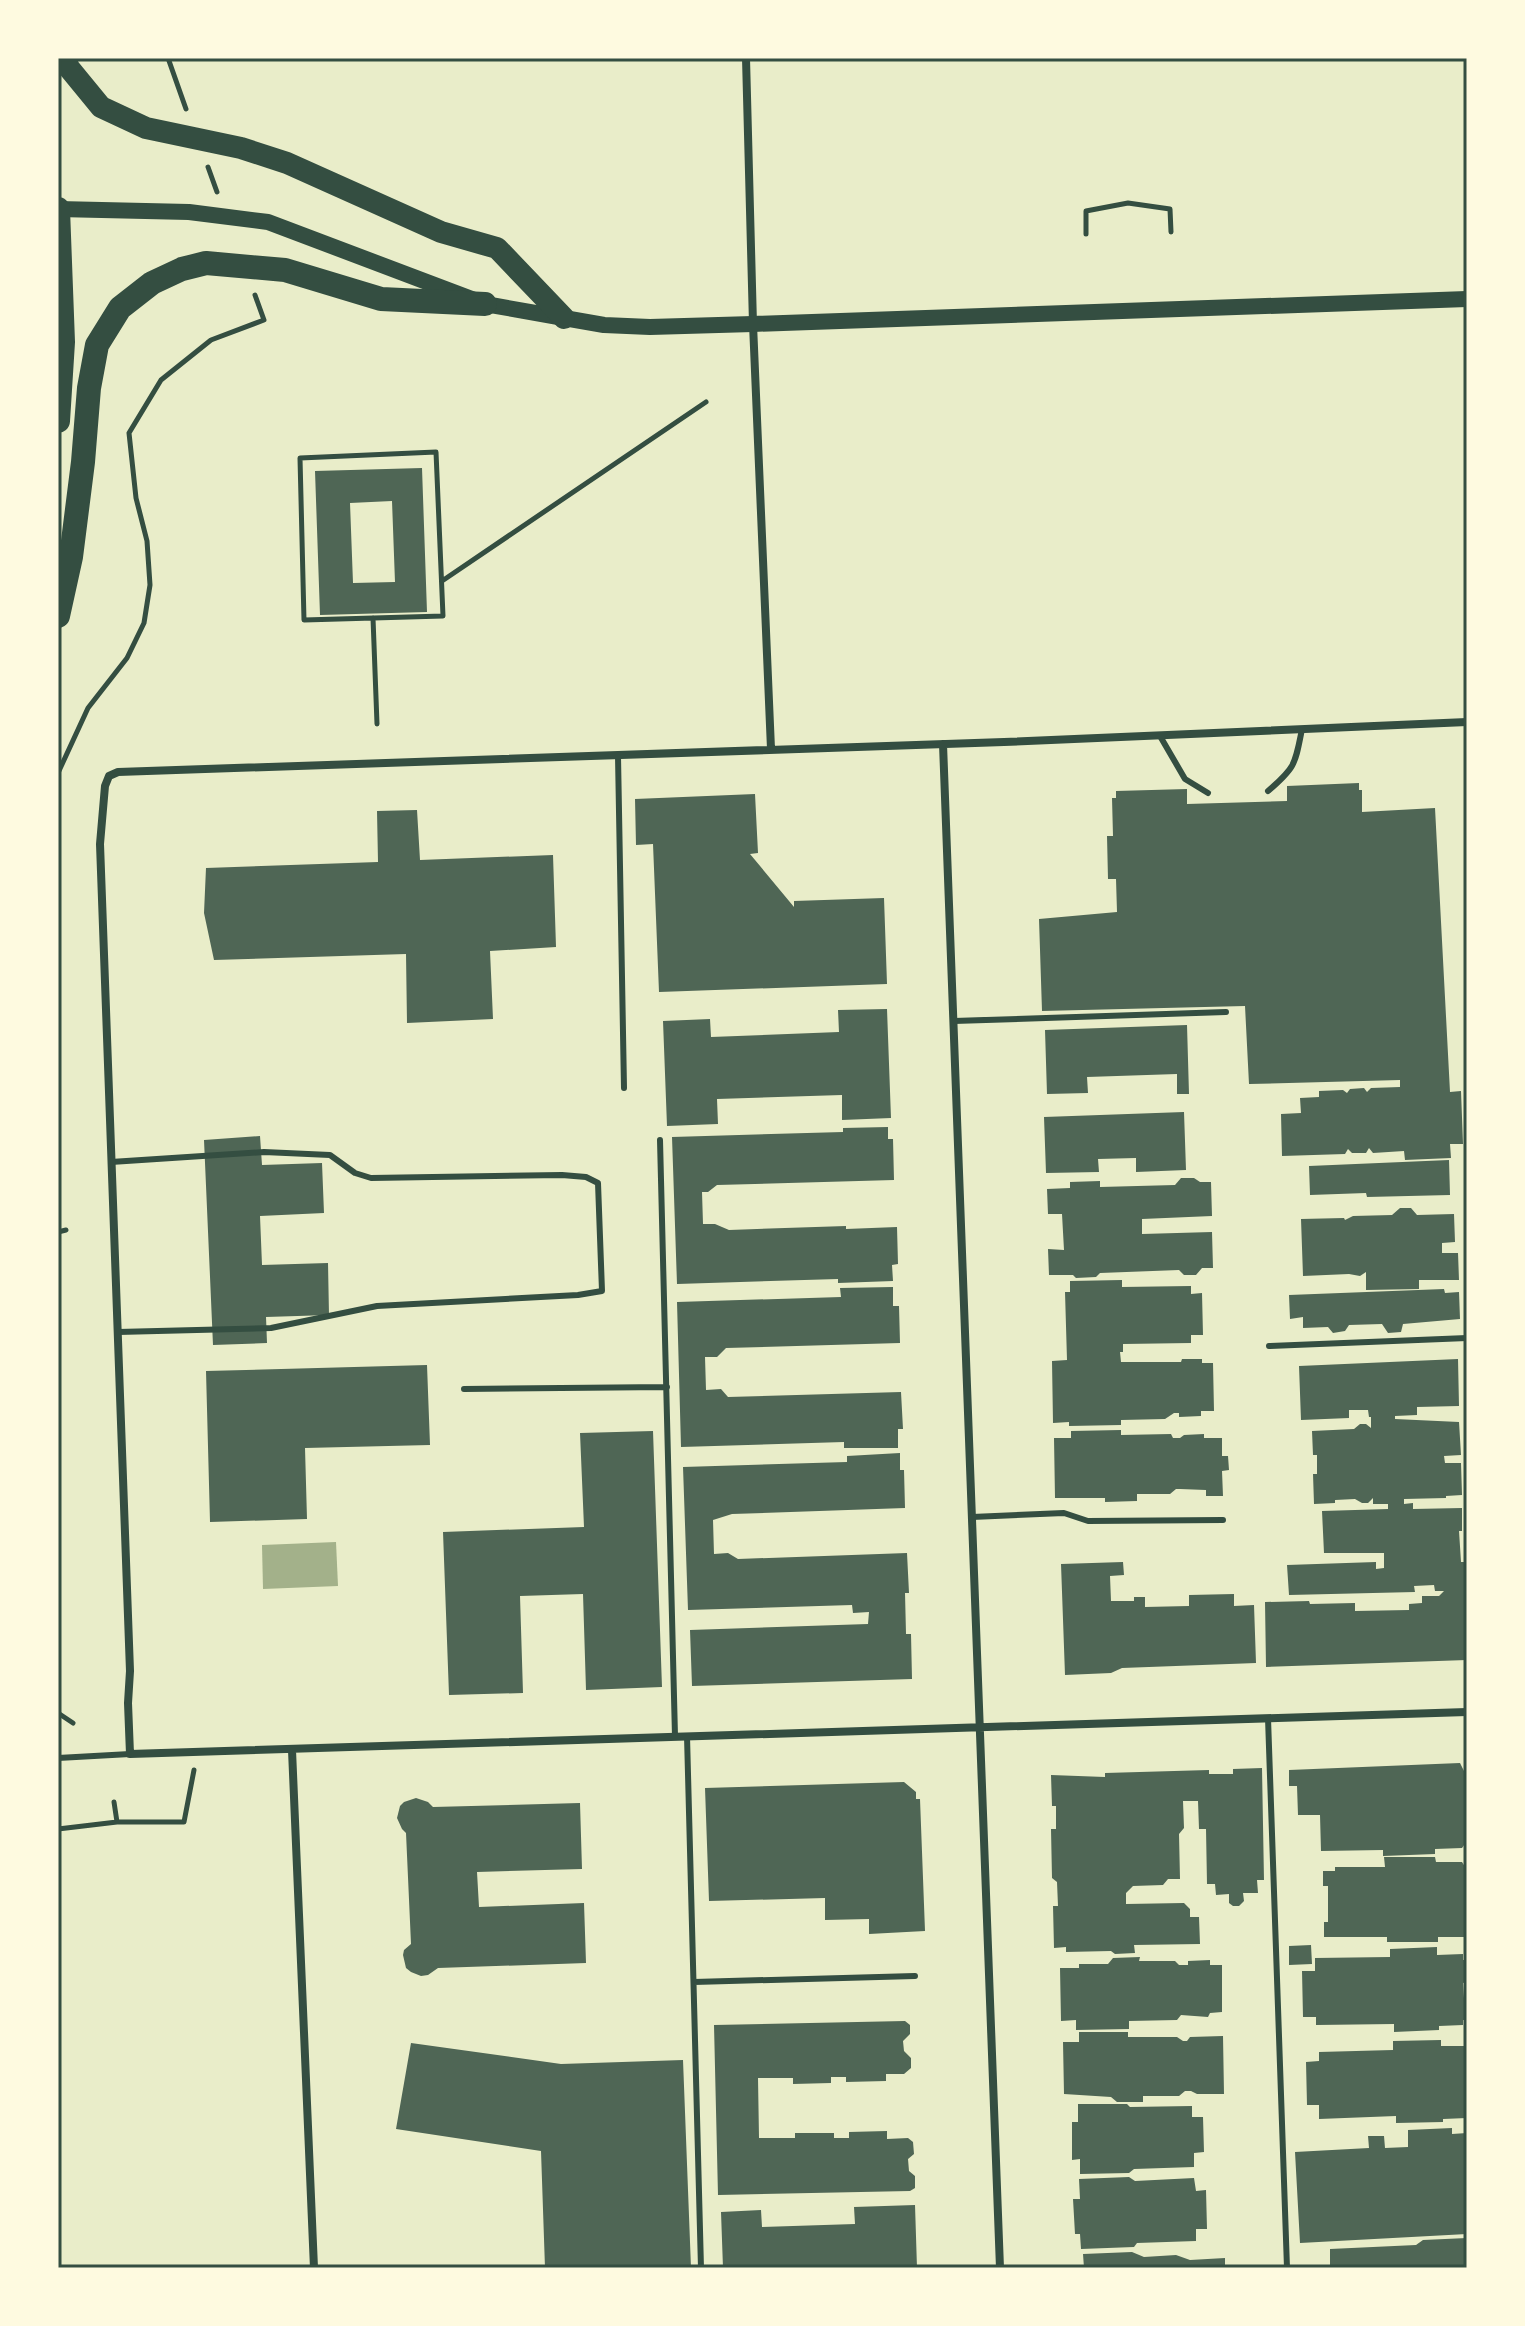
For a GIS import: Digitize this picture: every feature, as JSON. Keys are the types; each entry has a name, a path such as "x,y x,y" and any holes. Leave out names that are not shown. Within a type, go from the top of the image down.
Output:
{"highway":[{"path":"65,58 69,68 101,107 146,128 241,148 287,163 441,232 497,248 564,318"},
{"path":"58,209 63,342 58,421"},
{"path":"58,616 71,557 89,388 97,345 120,308 152,283 182,269 206,263 285,270 381,299 485,304"}],"main road":[{"path":"58,209 189,212 268,222 485,304 604,325 753,324 1467,299"}],"street":[{"path":"746,58 753,324 771,749"},
{"path":"1467,722 1160,736 118,772 109,776 105,786 100,844 130,1671 130,1754 1467,1712"},
{"path":"943,744 1000,2268"},
{"path":"292,1750 314,2268"}],"lane":[{"path":"1268,791 1295,763 1302,729"},
{"path":"1160,736 1185,779 1208,793"},
{"path":"618,756 624,1088"},
{"path":"954,1021 1226,1012"},
{"path":"660,1140 675,1736"},
{"path":"111,1162 264,1152 330,1155 355,1173 371,1178 562,1175 586,1177 598,1183 602,1291 377,1306 271,1328 118,1332"},
{"path":"1269,1346 1467,1338"},
{"path":"464,1389 667,1387"},
{"path":"972,1517 1064,1513 1088,1521 1223,1520"},
{"path":"1268,1718 1287,2268"},
{"path":"687,1736 701,2268"},
{"path":"58,1758 130,1754"},
{"path":"694,1982 915,1976"}],"path":[{"path":"1086,234 1086,211 1128,203 1170,209 1171,232"},
{"path":"58,773 88,708 127,658 144,623 150,585 147,541 136,498 129,433 161,380 211,340 264,320"},
{"path":"441,582 706,402"},
{"path":"436,452 441,582 443,616 304,620 300,458 436,452"},
{"path":"373,618 377,724"},
{"path":"58,1232 66,1230"},
{"path":"58,1713 73,1723"},
{"path":"58,1829 117,1822 184,1822 197,1753"},
{"path":"114,1802 117,1822"}],"shaded area":[{"path":"336,1542 338,1586 263,1589 262,1545"}],"building":[{"path":"422,468 427,612 320,615 315,471","holes":["392,501 395,582 353,583 350,503"]},
{"path":"1359,783 1362,812 1435,808 1450,1092 1461,1091 1463,1144 1450,1144 1451,1158 1405,1160 1404,1151 1373,1153 1369,1148 1366,1153 1352,1153 1348,1149 1345,1154 1282,1156 1281,1114 1301,1113 1300,1098 1319,1097 1319,1091 1343,1090 1347,1093 1350,1089 1364,1088 1367,1092 1371,1088 1400,1087 1400,1080 1249,1084 1245,1006 1042,1011 1039,919 1117,912 1116,879 1108,879 1107,836 1113,836 1112,798 1116,798 1116,791 1187,789 1187,804 1287,801 1287,786"},
{"path":"755,794 758,853 750,854 794,907 794,901 884,898 887,984 659,992 653,844 636,845 635,799"},
{"path":"417,810 420,860 553,855 556,947 490,951 493,1019 407,1023 406,954 214,960 204,913 206,868 378,862 377,811"},
{"path":"887,1009 891,1118 842,1120 842,1095 717,1099 718,1124 667,1126 663,1021 710,1019 711,1037 839,1032 838,1010"},
{"path":"1187,1025 1189,1094 1177,1094 1177,1074 1087,1077 1088,1093 1047,1094 1045,1030"},
{"path":"1184,1112 1186,1170 1136,1172 1136,1158 1098,1159 1099,1172 1046,1173 1044,1117"},
{"path":"888,1127 888,1139 893,1139 894,1180 717,1185 708,1192 702,1192 703,1224 715,1224 729,1230 897,1227 898,1264 892,1265 893,1281 838,1283 838,1279 677,1284 672,1137 843,1132 843,1128"},
{"path":"260,1136 262,1165 322,1163 324,1213 260,1216 262,1265 328,1263 329,1315 266,1317 267,1343 213,1345 204,1140"},
{"path":"1449,1160 1450,1195 1310,1195 1309,1166"},
{"path":"1181,1178 1211,1182 1212,1216 1142,1219 1142,1234 1212,1232 1213,1268 1202,1268 1196,1275 1184,1275 1179,1270 1100,1273 1096,1277 1076,1278 1073,1275 1049,1275 1048,1249 1064,1250 1062,1214 1048,1214 1047,1189 1070,1188 1070,1182 1100,1181 1100,1187 1175,1185"},
{"path":"1400,1208 1411,1208 1417,1215 1454,1214 1455,1242 1442,1243 1442,1253 1458,1253 1459,1280 1419,1280 1419,1289 1366,1290 1366,1272 1360,1276 1303,1276 1301,1219 1345,1220 1353,1216 1392,1215"},
{"path":"1122,1280 1122,1287 1191,1286 1191,1294 1202,1293 1203,1335 1191,1335 1191,1343 1123,1344 1121,1362 1202,1359 1202,1363 1213,1363 1214,1411 1201,1411 1201,1416 1179,1417 1179,1413 1174,1413 1165,1419 1121,1420 1121,1425 1069,1426 1069,1422 1053,1423 1052,1361 1067,1360 1065,1292 1070,1292 1070,1281"},
{"path":"893,1287 893,1306 899,1306 900,1343 726,1348 717,1357 705,1357 706,1390 721,1389 728,1397 901,1392 903,1429 898,1429 898,1448 844,1448 844,1442 681,1447 677,1302 841,1297 840,1288"},
{"path":"1444,1289 1445,1293 1459,1292 1460,1319 1403,1324 1401,1332 1388,1333 1382,1324 1349,1325 1345,1331 1333,1333 1328,1327 1303,1328 1303,1317 1290,1319 1289,1295"},
{"path":"1458,1359 1459,1406 1417,1407 1417,1415 1395,1416 1395,1419 1459,1422 1461,1455 1444,1456 1445,1463 1461,1463 1462,1495 1404,1499 1404,1504 1413,1503 1413,1509 1462,1508 1462,1531 1459,1531 1461,1562 1467,1562 1467,1660 1266,1667 1265,1602 1355,1603 1355,1611 1409,1610 1409,1604 1422,1603 1422,1596 1439,1596 1444,1591 1435,1591 1434,1585 1414,1586 1415,1592 1289,1595 1287,1565 1376,1562 1376,1569 1384,1568 1384,1553 1324,1553 1322,1511 1388,1509 1388,1504 1373,1504 1373,1498 1368,1503 1355,1499 1314,1504 1313,1474 1317,1474 1317,1455 1313,1455 1312,1431 1354,1429 1360,1424 1371,1428 1371,1417 1368,1410 1349,1410 1349,1418 1301,1420 1299,1366"},
{"path":"427,1365 430,1445 305,1448 307,1519 210,1522 206,1371"},
{"path":"1121,1430 1121,1435 1171,1434 1173,1438 1180,1438 1204,1434 1204,1438 1222,1438 1222,1456 1228,1456 1229,1470 1222,1471 1223,1496 1206,1496 1206,1490 1176,1489 1170,1494 1137,1494 1137,1501 1055,1498 1054,1438 1071,1438 1071,1431"},
{"path":"653,1431 662,1687 586,1690 583,1594 520,1596 523,1693 449,1695 443,1532 584,1527 580,1433"},
{"path":"900,1453 900,1470 904,1470 905,1508 732,1514 713,1520 714,1554 728,1553 738,1559 907,1553 909,1593 905,1593 906,1634 911,1634 912,1679 692,1686 690,1630 868,1624 869,1612 853,1613 852,1605 688,1610 683,1467 847,1462 847,1456"},
{"path":"1123,1562 1124,1575 1110,1576 1111,1601 1134,1601 1134,1597 1145,1597 1145,1607 1189,1606 1189,1595 1234,1594 1234,1606 1254,1605 1256,1663 1122,1668 1111,1673 1065,1675 1061,1564"},
{"path":"1460,1763 1467,1777 1467,1841 1462,1848 1435,1849 1435,1854 1383,1856 1383,1850 1321,1851 1320,1815 1298,1815 1297,1786 1289,1786 1289,1770"},
{"path":"1262,1768 1264,1880 1257,1880 1258,1893 1243,1893 1244,1901 1239,1906 1233,1906 1229,1903 1229,1894 1216,1895 1215,1884 1207,1884 1206,1829 1199,1829 1198,1801 1183,1801 1184,1828 1179,1834 1180,1879 1168,1879 1163,1885 1133,1886 1126,1893 1126,1904 1184,1903 1190,1909 1190,1917 1199,1917 1200,1944 1134,1945 1135,1953 1115,1954 1111,1951 1066,1952 1066,1947 1054,1948 1053,1906 1058,1906 1057,1882 1052,1878 1051,1829 1056,1829 1056,1806 1052,1806 1051,1775 1105,1777 1105,1773 1209,1770 1209,1774 1233,1774 1233,1769"},
{"path":"904,1782 916,1792 916,1799 920,1799 925,1931 869,1934 869,1919 825,1920 825,1898 709,1901 705,1788"},
{"path":"416,1798 433,1807 580,1803 582,1869 477,1872 479,1907 584,1903 586,1963 438,1968 421,1976 406,1968 404,1950 411,1944 406,1833 397,1818 400,1806"},
{"path":"1384,1857 1435,1857 1436,1862 1462,1862 1467,1870 1465,1937 1438,1937 1438,1942 1387,1942 1387,1937 1324,1937 1324,1922 1328,1922 1328,1886 1323,1886 1323,1871 1335,1871 1335,1867 1385,1867"},
{"path":"1311,1945 1312,1964 1289,1965 1289,1946"},
{"path":"1437,1947 1437,1955 1463,1954 1463,1960 1467,1960 1467,1982 1463,1983 1464,1998 1467,1997 1467,2020 1463,2020 1463,2025 1439,2026 1439,2030 1394,2032 1394,2024 1316,2025 1316,2017 1303,2017 1302,1971 1315,1971 1315,1958 1390,1957 1390,1949"},
{"path":"1140,1957 1139,1961 1175,1961 1179,1965 1188,1965 1188,1961 1210,1960 1210,1965 1222,1965 1222,2012 1210,2013 1208,2017 1181,2015 1177,2020 1129,2021 1129,2029 1076,2030 1076,2020 1061,2021 1060,1968 1079,1968 1079,1964 1108,1964 1113,1958"},
{"path":"905,2021 910,2025 910,2034 903,2041 904,2051 911,2058 911,2068 904,2074 886,2074 886,2081 846,2082 846,2077 831,2077 831,2083 793,2084 793,2078 758,2078 759,2138 795,2138 795,2133 834,2133 834,2138 849,2138 849,2132 887,2131 887,2139 908,2138 913,2142 914,2154 908,2159 909,2171 915,2176 915,2188 910,2191 718,2195 714,2025"},
{"path":"1079,2032 1128,2032 1128,2037 1177,2037 1183,2041 1190,2037 1223,2036 1224,2094 1185,2091 1179,2096 1143,2096 1143,2102 1117,2102 1111,2097 1064,2094 1063,2042 1079,2042"},
{"path":"1441,2040 1441,2046 1467,2046 1467,2118 1396,2123 1396,2116 1319,2119 1319,2105 1307,2105 1306,2062 1319,2061 1319,2052 1393,2050 1393,2041"},
{"path":"411,2043 561,2064 683,2060 691,2268 545,2268 541,2151 396,2129"},
{"path":"1078,2104 1192,2106 1192,2117 1203,2117 1204,2152 1194,2153 1194,2167 1080,2174 1080,2159 1072,2160 1072,2122 1078,2122"},
{"path":"1452,2128 1452,2134 1467,2133 1467,2234 1300,2243 1295,2152 1369,2148 1368,2136 1384,2136 1385,2148 1408,2147 1408,2130"},
{"path":"1129,2177 1135,2181 1194,2178 1196,2191 1206,2190 1207,2229 1196,2229 1196,2241 1081,2249 1080,2234 1075,2234 1073,2199 1080,2199 1079,2179"},
{"path":"915,2205 917,2268 723,2268 721,2212 761,2210 762,2227 855,2224 854,2207"},
{"path":"1467,2238 1467,2268 1330,2268 1330,2249 1416,2245 1423,2240"},
{"path":"1132,2252 1144,2257 1176,2255 1190,2260 1225,2258 1225,2268 1084,2268 1083,2254"}]}
